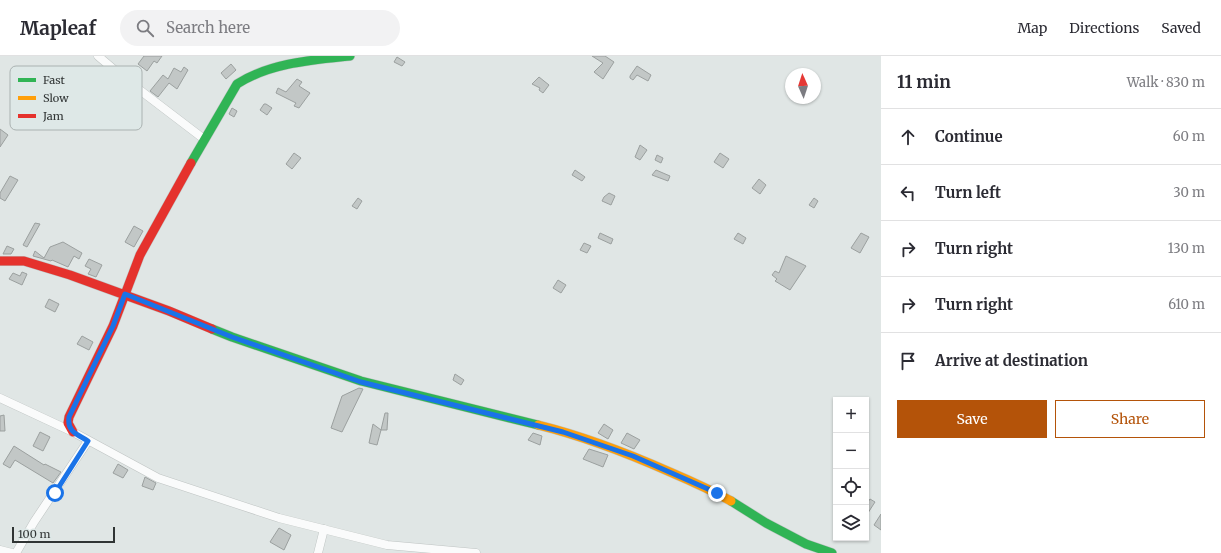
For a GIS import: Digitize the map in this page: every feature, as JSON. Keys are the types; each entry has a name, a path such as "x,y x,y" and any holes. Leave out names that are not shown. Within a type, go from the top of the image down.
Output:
{"street":[{"path":"98,56 110,66"},
{"path":"73,432 68,423 69,417 113,326 140,255 204,139 237,84 248,76 300,59 350,56"},
{"path":"142,92 204,139"},
{"path":"0,261 24,262 70,275 125,294 232,337 361,382 563,432 633,456 717,493 766,523 806,544 832,553"},
{"path":"0,398 73,432 158,478 279,518 387,545 476,553"},
{"path":"16,553 34,522 88,441"},
{"path":"318,553 324,529"},
{"path":"0,550 12,553"}],"building":[{"path":"144,56 162,56 157,63 154,61 147,71 138,64"},
{"path":"592,56 605,56 614,62 603,79 594,72 603,63"},
{"path":"397,57 405,62 402,66 394,62"},
{"path":"231,64 236,70 226,79 221,73"},
{"path":"637,66 651,75 648,81 637,75 633,80 630,78"},
{"path":"184,67 188,70 177,89 169,83 158,97 150,91 163,75 168,79 174,68 181,72"},
{"path":"539,77 549,85 543,93 539,90 540,88 532,84"},
{"path":"297,79 302,82 299,86 310,93 299,108 294,106 296,103 276,93 278,88 286,92"},
{"path":"264,104 272,108 267,115 260,110"},
{"path":"232,108 237,111 234,117 229,114"},
{"path":"0,129 8,135 0,147"},
{"path":"640,145 647,150 640,160 635,157"},
{"path":"294,153 301,158 292,169 286,164"},
{"path":"720,153 729,159 723,168 714,162"},
{"path":"657,155 663,158 661,163 655,160"},
{"path":"575,170 585,177 582,181 572,175"},
{"path":"656,170 670,176 668,181 652,175"},
{"path":"10,176 18,180 5,201 0,198 0,193"},
{"path":"759,179 766,185 760,194 752,188"},
{"path":"609,193 615,196 611,205 602,201"},
{"path":"358,198 362,201 357,209 352,206"},
{"path":"814,198 818,201 814,208 809,205"},
{"path":"35,223 40,224 27,247 23,245"},
{"path":"134,226 143,231 134,247 125,242"},
{"path":"600,233 613,239 611,244 598,238"},
{"path":"738,233 746,238 743,244 734,239"},
{"path":"861,233 869,237 860,253 851,248"},
{"path":"63,242 82,253 79,259 74,256 68,267 52,260 33,256 35,251 44,258 50,247"},
{"path":"584,243 591,246 587,253 580,250"},
{"path":"7,246 14,249 11,254 3,254"},
{"path":"786,256 806,266 790,290 775,281 777,279 772,275 775,271 779,273"},
{"path":"89,259 102,265 96,277 88,274 91,269 85,266"},
{"path":"22,272 27,274 22,285 9,279 13,273 20,276"},
{"path":"558,280 566,285 561,293 553,288"},
{"path":"49,299 59,304 55,312 45,307"},
{"path":"82,336 93,342 89,350 77,344"},
{"path":"455,374 464,380 461,385 453,380"},
{"path":"359,388 363,389 342,432 331,428 342,396"},
{"path":"385,413 388,413 387,430 381,430"},
{"path":"4,415 5,431 0,431 0,416"},
{"path":"373,424 381,430 377,445 369,443"},
{"path":"604,424 613,430 608,439 598,433"},
{"path":"40,432 50,437 43,451 33,446"},
{"path":"533,433 542,436 540,445 528,440"},
{"path":"627,433 640,440 634,449 621,443"},
{"path":"14,446 44,465 45,464 61,472 53,483 15,460 10,468 3,464"},
{"path":"589,449 608,455 603,467 583,459"},
{"path":"118,464 128,470 123,478 113,473"},
{"path":"145,477 156,483 153,490 142,486"},
{"path":"870,499 875,502 869,511 869,505"},
{"path":"881,514 881,530 874,525"},
{"path":"279,528 291,535 284,550 270,542"}],"traffic: fast":[{"path":"191,163 237,84 263,71 277,67 306,61 350,56"},
{"path":"212,329 361,381 538,425"},
{"path":"731,501 766,523 806,544 832,553"}],"traffic: slow":[{"path":"538,425 572,434 621,452 686,479 731,501"}],"traffic: jam":[{"path":"73,432 68,423 69,417 113,326 140,255 191,163"},
{"path":"0,261 24,261 70,275 169,311 212,329"}],"route":[{"path":"55,493 88,441 73,432 68,423 69,417 113,326 125,294 232,337 250,342 361,382 480,410 563,432 633,456 717,493"}]}
